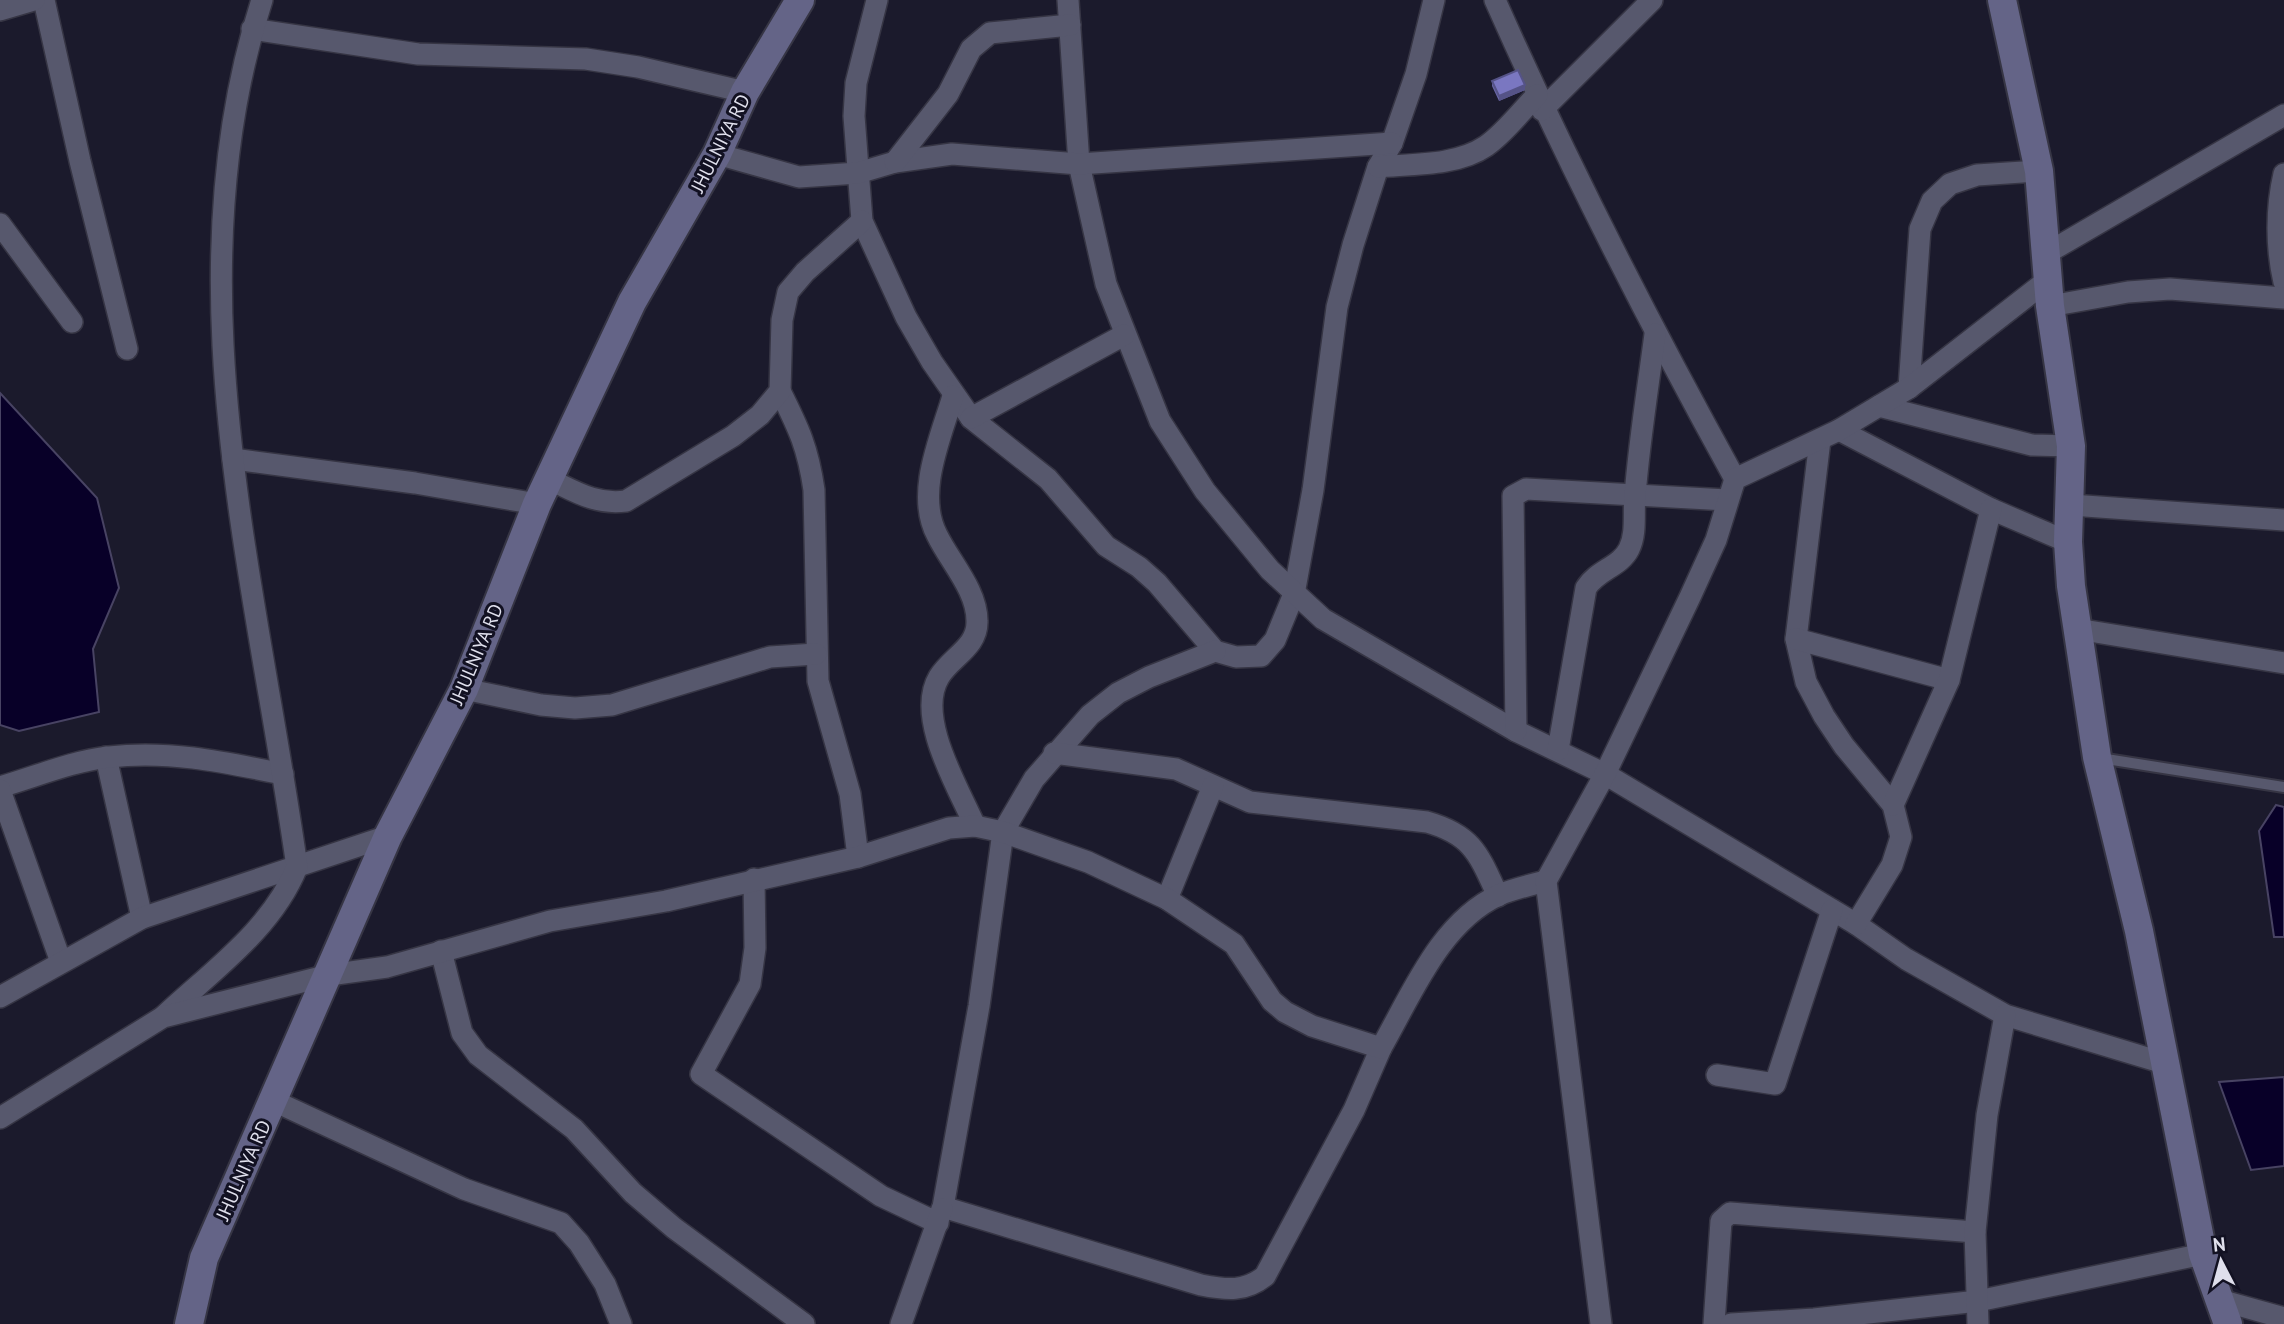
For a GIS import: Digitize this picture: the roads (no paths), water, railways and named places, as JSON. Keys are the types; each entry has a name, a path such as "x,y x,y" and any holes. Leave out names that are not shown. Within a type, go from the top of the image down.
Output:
{"street":[{"path":"0,10 34,0"},
{"path":"44,0 80,161 127,349"},
{"path":"0,1118 163,1017 272,915 287,894 298,867 242,536 233,460 223,316 222,241 228,167 252,30 262,0"},
{"name":"JHULNIYA RD","path":"189,1324 204,1258 388,836 464,689 543,491 632,302 717,154 745,93 800,0"},
{"path":"877,0 856,83 862,221 906,317 953,396 971,418 1048,479 1106,546 1157,583 1215,651 1236,657 1261,656 1275,640 1294,594 1313,490 1336,307 1378,167 1392,143 1416,74 1434,0"},
{"path":"1069,0 1080,164 1102,272 1124,335 1160,421 1180,457 1270,570 1294,594 1323,619 1516,731 1605,774 1832,910 1906,959 2005,1015 2167,1064"},
{"path":"1495,0 1540,102 1655,334 1735,479"},
{"path":"1378,167 1466,156 1486,146 1540,102 1652,0"},
{"path":"2002,0 2039,171 2049,279 2071,446 2068,542 2077,629 2097,757 2167,1064 2203,1254 2224,1312 2284,1318"},
{"path":"895,162 948,94 971,49 989,33 1070,26"},
{"path":"252,30 418,54 586,59 638,67 745,93"},
{"path":"1601,1324 1546,881 1605,774 1695,586 1716,540 1735,479 1829,435 1909,388 2049,279 2280,119"},
{"path":"717,154 799,177 858,173 895,162 952,154 1080,164 1392,143"},
{"path":"1909,388 1920,229 1932,201 1950,184 1977,175 2039,171"},
{"path":"2284,174 2280,194 2279,256 2284,282"},
{"path":"858,857 850,794 825,712 816,654 814,490 810,462 804,438 779,391 782,320 788,292 804,272 862,221"},
{"path":"0,224 72,322"},
{"path":"2049,279 2129,292 2170,289 2284,299"},
{"path":"1558,750 1586,589 1593,576 1617,562 1628,551 1634,534 1634,497 1655,334"},
{"path":"971,418 1124,335"},
{"path":"233,460 415,483 543,491 608,503 626,501 733,436 760,415 779,391"},
{"path":"953,396 930,475 929,504 935,533 973,599 978,622 974,638 939,677 932,700 931,722 975,826"},
{"path":"1879,406 2032,445 2071,446"},
{"path":"1829,435 2068,542"},
{"path":"1829,435 1796,639 1806,682 1824,716 1844,746 1893,805 1901,837 1892,865 1856,925"},
{"path":"1516,731 1513,496 1526,489 1727,500"},
{"path":"2071,505 2284,520"},
{"path":"1893,805 1949,680 1991,509"},
{"path":"2077,629 2284,663"},
{"path":"1796,639 1949,680"},
{"path":"901,1324 940,1215 979,1006 1003,832 1034,779 1090,715 1118,693 1149,677 1215,651"},
{"path":"464,689 541,705 575,708 612,705 770,657 816,654"},
{"path":"1054,753 1176,769 1250,802 1427,822 1451,829 1475,846 1498,895"},
{"path":"61,962 0,789 106,757 165,754 204,758 283,774"},
{"path":"106,757 142,918"},
{"path":"1167,899 1213,786"},
{"path":"163,1017 329,975 387,967 550,921 666,901 858,857 949,828 975,826 1003,832 1124,876 1167,899 1234,944 1272,1000 1285,1012 1324,1031 1381,1048"},
{"path":"0,998 142,918 388,836"},
{"path":"754,879 755,948 750,984 701,1074 874,1191 940,1215 1225,1290 1250,1288 1265,1276 1354,1110 1381,1048 1448,937 1498,895 1546,881"},
{"path":"1717,1075 1774,1084 1832,910"},
{"path":"440,951 462,1034 478,1055 574,1129 633,1193 674,1228 804,1324"},
{"path":"1978,1324 1975,1232 1987,1115 2005,1015"},
{"path":"274,1101 464,1189 561,1223 579,1243 605,1284 621,1324"},
{"path":"1714,1324 1721,1222 1730,1213 1975,1232"},
{"path":"1731,1324 1814,1319 1978,1301 2203,1254"}],"lane":[{"path":"2097,757 2284,786"}]}
